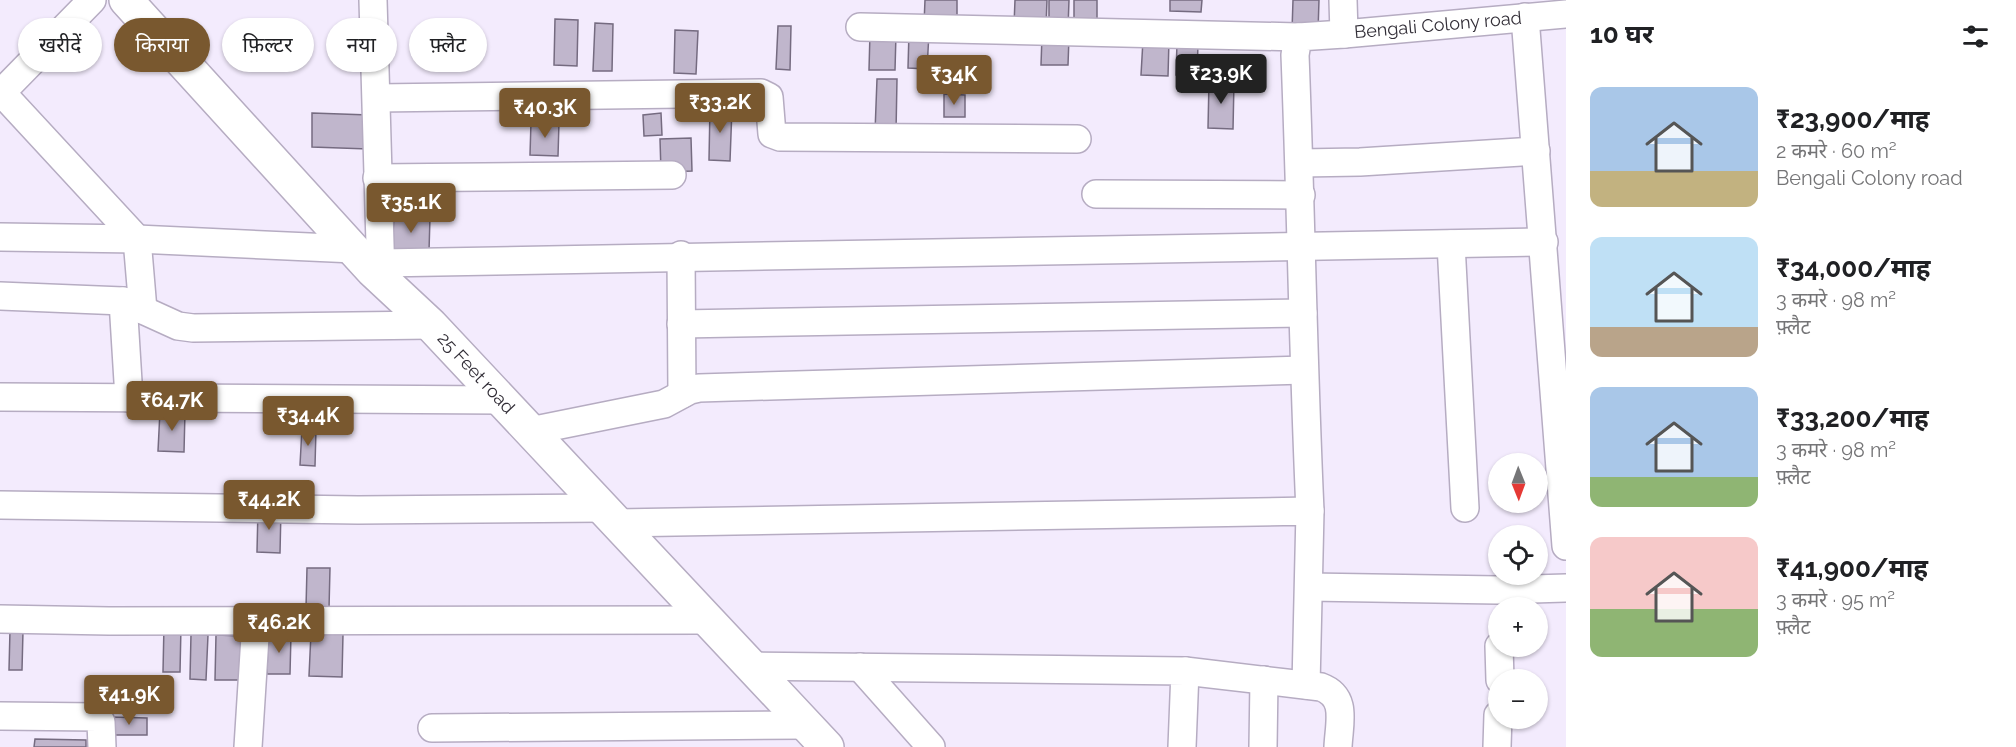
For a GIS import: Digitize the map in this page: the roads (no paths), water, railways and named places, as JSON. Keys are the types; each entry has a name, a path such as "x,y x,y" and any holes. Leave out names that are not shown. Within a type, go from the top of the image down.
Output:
{"street":[{"path":"92,0 0,93 137,239 129,398"},
{"name":"25 Feet road","path":"126,0 817,736"},
{"path":"372,263 377,178 373,0"},
{"name":"Bengali Colony road","path":"1342,0 1344,34 1508,12 1566,14"},
{"path":"1508,12 1536,151 1544,242 1558,333 1566,546"},
{"path":"860,27 1298,38 1344,34"},
{"path":"1298,38 1295,55 1310,512 1306,685"},
{"path":"377,98 761,93 768,97 772,134 780,137 1077,139"},
{"path":"1300,163 1360,162 1536,151"},
{"path":"377,178 672,175"},
{"path":"1096,194 1301,195"},
{"path":"0,237 137,239 372,263 681,255 1301,249 1544,242"},
{"path":"1451,244 1465,508"},
{"path":"681,255 682,394"},
{"path":"0,296 133,305 178,326 193,328 431,325"},
{"path":"681,324 1303,313"},
{"path":"530,431 664,404 699,388 1304,370"},
{"path":"0,397 501,400"},
{"path":"0,505 611,516 1310,512"},
{"path":"1309,587 1488,599"},
{"path":"1515,597 1566,588"},
{"path":"0,619 708,620"},
{"path":"248,747 256,621"},
{"path":"750,666 1185,671 1321,687 1332,691 1338,698 1338,747"},
{"path":"860,667 931,747"},
{"path":"1182,747 1185,671"},
{"path":"1263,747 1264,680"},
{"path":"0,716 98,717 101,722 102,747"},
{"path":"432,728 817,736"},
{"path":"1497,747 1498,729"}]}
